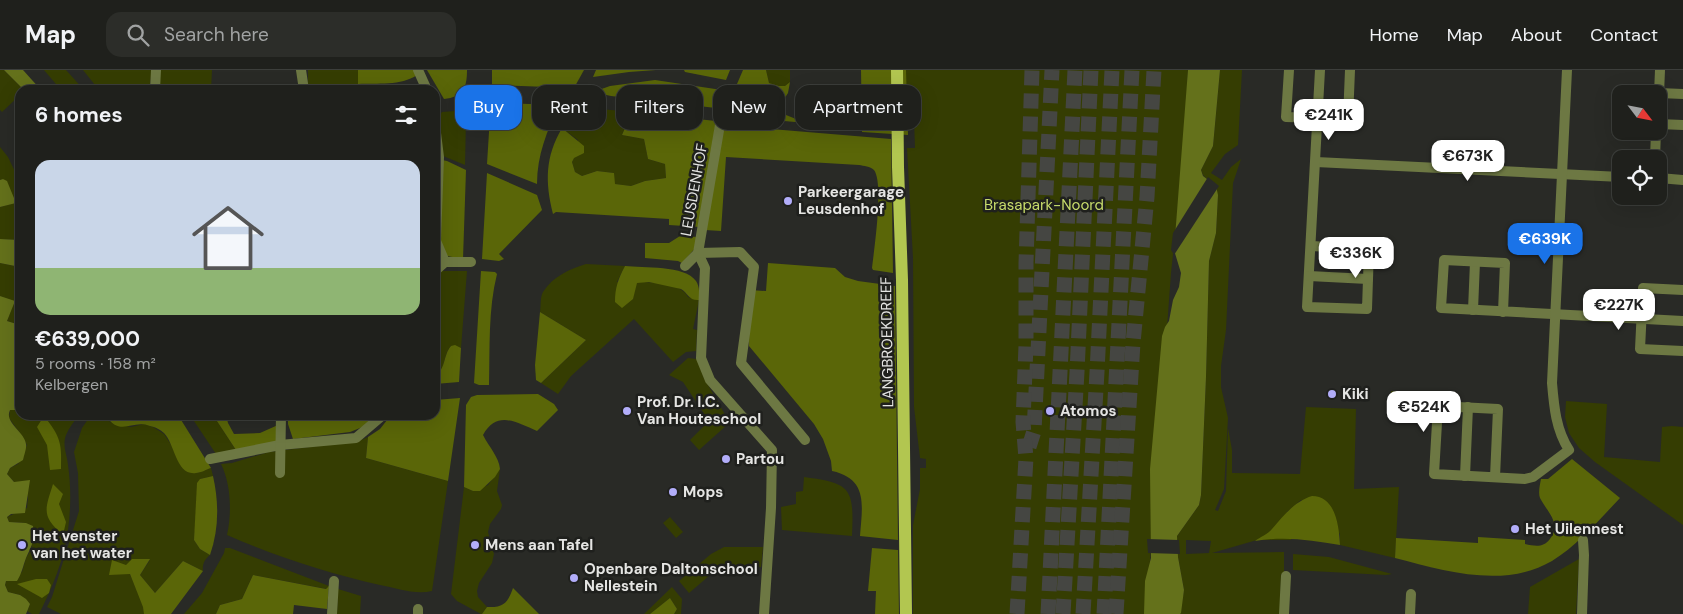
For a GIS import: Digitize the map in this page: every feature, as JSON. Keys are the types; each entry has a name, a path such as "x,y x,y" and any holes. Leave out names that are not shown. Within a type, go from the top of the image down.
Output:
{"main road":[{"name":"LANGBROEKDREEF","path":"897,70 902,280 906,614"}],"street":[{"path":"155,85 156,70"},
{"path":"302,70 304,85"},
{"path":"418,70 425,85"},
{"path":"1289,70 1286,117 1318,119 1348,119 1350,70"},
{"path":"1311,246 1369,249 1367,309 1307,307 1320,70"},
{"path":"1495,477 1498,409 1438,406 1434,474 1525,479 1533,476 1569,450 1558,428 1552,383 1567,70"},
{"path":"1659,85 1660,70"},
{"path":"1668,94 1683,94"},
{"path":"1668,124 1683,125"},
{"name":"LEUSDENHOF","path":"719,130 698,253 705,268 701,358 710,380 772,450 764,614"},
{"path":"1316,162 1612,177"},
{"path":"1667,179 1683,180"},
{"path":"440,250 445,262"},
{"path":"685,266 698,253 740,252 754,267 741,363 805,440"},
{"path":"1503,312 1505,263 1444,260 1442,308 1503,312 1556,315 1683,321"},
{"path":"440,266 445,262 471,262"},
{"path":"1473,310 1475,262"},
{"path":"1309,276 1368,279"},
{"path":"1683,290 1643,288 1640,349 1683,351"},
{"path":"1465,476 1468,407"},
{"path":"280,474 282,420"},
{"path":"210,459 280,445 356,438 377,420"},
{"path":"1582,614 1583,540"},
{"path":"1284,614 1286,576"},
{"path":"332,614 334,581"},
{"path":"1410,614 1411,594"}],"green space":[{"path":"0,70 4,70 19,85 15,85 15,100 2,112 0,110"},
{"path":"44,70 66,70 80,85 57,85"},
{"path":"83,70 152,70 150,85 95,85"},
{"path":"160,70 212,70 211,85 159,85"},
{"path":"308,70 358,70 358,84 308,85"},
{"path":"766,70 790,70 790,82 785,86 769,83"},
{"name":"Brasapark-Noord","path":"905,70 1188,70 1184,153 1171,273 1150,561 1149,614 913,614 913,525 920,489 920,468 926,468 926,459 920,458 914,407 913,258 907,148 915,148 914,130 921,130 921,85 905,85"},
{"path":"1220,70 1242,70 1238,145 1225,154 1211,173 1222,180 1231,167 1241,159 1233,183 1226,330 1221,366 1221,387 1228,418 1224,489 1215,510 1218,511 1226,491 1228,428 1232,450 1232,473 1300,474 1306,407 1356,409 1354,489 1399,487 1395,558 1340,545 1340,534 1301,500 1287,512 1291,540 1257,540 1212,553 1284,552 1284,574 1281,574 1280,614 1180,614 1184,590 1178,557 1177,536 1199,505 1201,495 1209,261 1216,233 1218,195 1201,170 1213,146","holes":["1186,540 1211,541 1209,553 1186,554"]},
{"path":"606,110 616,110 616,130 624,130 622,135 644,139 648,159 665,164 666,178 645,181 631,186 614,184 614,173 597,171 582,176 575,172 572,162 578,140 565,130 606,130"},
{"path":"455,111 455,130 466,130 465,165 443,156 440,115 442,112"},
{"path":"0,147 8,157 15,172 15,203 3,179 0,180"},
{"path":"15,203 15,240 0,239 0,207"},
{"path":"0,263 15,266 15,323 7,321 14,302 0,296"},
{"path":"586,264 625,266 617,282 666,284 683,291 688,297 699,300 693,329 697,330 696,351 686,352 673,362 634,319 571,376 558,394 541,383 586,340 540,312 542,294 547,286 557,277"},
{"path":"467,271 461,348 451,346 440,372 440,272"},
{"path":"688,358 697,359 704,378 727,418 727,425 699,450 690,440 709,421 683,382 669,375"},
{"path":"1391,391 1403,392 1403,397 1407,397 1407,407 1390,406"},
{"path":"1566,401 1607,404 1604,457 1660,462 1662,427 1683,427 1683,525 1595,462 1579,448 1569,433 1565,417"},
{"path":"10,410 15,410 15,420 76,420 67,432 64,443 69,473 70,498 69,522 64,552 39,614 32,614 27,611 30,604 20,595 8,592 5,585 6,581 22,572 26,558 32,548 26,523 9,522 7,517 27,508 28,497 21,482 14,482 7,474 10,468 18,464 27,445 9,418"},
{"path":"88,420 109,420 131,427 144,424 164,434 172,446 197,473 211,468 213,476 200,479 194,540 200,549 210,555 204,562 203,571 183,561 155,593 140,575 150,560 130,574 144,607 144,614 61,614 47,607 52,597 79,511 78,473 74,452 82,428"},
{"path":"193,420 216,420 236,450 216,454"},
{"path":"368,437 366,458 448,481 432,591 406,591 341,575 302,564 227,535 230,499 227,480 221,464 232,463 269,452 359,441"},
{"path":"500,469 497,491 502,505 490,524 488,532 494,554 492,563 479,583 477,591 478,597 487,607 481,614 457,601 451,594 464,487 473,491 488,485"},
{"path":"804,477 832,482 847,491 852,508 852,536 782,530 781,507 796,504 796,492 803,491"},
{"path":"670,517 683,532 676,538 663,523"},
{"path":"724,547 763,547 761,567 735,568 731,566 716,570 689,593 679,581 711,554"},
{"path":"225,548 230,548 329,586 327,589 253,575 242,599 220,605 216,614 184,614 202,593"},
{"path":"1293,554 1329,557 1392,574 1293,570"},
{"path":"1579,559 1576,614 1528,614 1530,587"},
{"path":"672,587 682,599 681,614 674,614 677,609 670,598 650,614 644,614"},
{"path":"338,589 361,596 360,614 337,614"}],"shaded area":[{"path":"4,70 23,70 36,85 19,85"},
{"path":"358,70 414,70 417,75 404,81 358,84"},
{"path":"427,70 467,70 465,85 455,85 455,96 444,99 440,92 440,85 436,85"},
{"path":"492,70 584,70 576,85 492,85"},
{"path":"596,70 656,70 593,77"},
{"path":"684,70 730,70 726,80 685,72"},
{"path":"743,70 766,70 769,83 776,85 740,85 737,84"},
{"path":"861,70 906,70 906,85 861,85"},
{"path":"1188,70 1220,70 1213,146 1201,170 1203,176 1216,186 1218,195 1216,233 1209,261 1201,495 1199,505 1177,536 1178,557 1184,590 1181,613 1144,614 1145,581 1151,558 1150,469 1162,336 1169,321 1181,273 1174,250"},
{"path":"655,80 688,85 618,85"},
{"path":"790,82 785,98 785,86"},
{"path":"616,85 616,97 606,95 606,87"},
{"path":"703,87 713,89 713,108 703,107"},
{"path":"522,104 532,104 532,130 548,130 539,163 537,184 487,164 489,130 522,130"},
{"path":"785,115 795,119 795,122 785,121"},
{"path":"703,120 713,121 713,130 715,130 700,227 669,225 669,219 556,212 553,214 548,170 552,149 561,130 564,130 584,146 584,153 574,158 572,162 575,172 582,176 597,171 614,173 615,184 631,186 645,181 666,178 665,164 648,159 644,139 622,135 624,130 703,130"},
{"path":"721,130 782,130 891,139 893,273 873,270 872,268 878,217 878,188 874,170 867,166 726,157 721,231 705,230"},
{"path":"862,130 908,130 908,135 862,132"},
{"path":"442,160 466,170 463,259 447,256 441,242"},
{"path":"487,173 537,195 542,210 499,254 504,259 499,261 482,259"},
{"path":"0,180 7,181 15,203 0,207"},
{"path":"680,236 698,237 697,246 682,263 645,258 645,243 669,243"},
{"path":"0,239 15,240 15,266 0,263"},
{"path":"768,263 835,268 845,277 858,281 895,286 898,540 860,536 862,505 858,487 844,475 832,471 831,461 823,439 814,424 749,346 750,290 766,291"},
{"path":"625,266 663,268 683,272 696,281 699,288 699,300 691,298 681,289 649,282 637,283 633,299 622,308 615,302 615,297 617,284"},
{"path":"481,271 495,272 497,274 491,315 489,385 474,383"},
{"path":"0,296 15,301 7,321 15,323 15,410 10,410 9,415 12,423 22,435 26,446 23,460 10,468 7,474 14,482 30,480 25,513 11,514 7,517 9,522 26,523 33,526 34,535 19,578 17,581 6,581 5,585 8,592 20,595 30,604 26,614 0,614"},
{"path":"540,312 586,340 541,383 536,380 535,365"},
{"path":"455,345 461,348 459,382 440,384 440,372 451,346"},
{"path":"538,394 554,404 558,410 537,431 507,420 501,420 488,427 483,435 496,456 500,469 495,477 480,491 473,491 464,487 466,405 471,397 477,395"},
{"path":"460,398 448,481 366,458 368,437 380,429 387,420 440,420 440,400"},
{"path":"41,420 47,420 57,434 61,452 61,469 50,470 47,445 37,427"},
{"path":"109,420 181,420 211,468 198,473 189,473 180,465 168,438 161,431 143,424 121,427"},
{"path":"216,420 227,420 234,434 260,433 278,425 276,442 236,450"},
{"path":"288,420 369,420 365,426 350,432 293,439"},
{"path":"1572,459 1620,498 1579,540 1552,561 1514,574 1494,576 1454,572 1395,558 1396,538 1478,543 1478,537 1525,540 1525,544 1539,546 1545,544 1553,533 1554,523 1539,496 1541,479 1548,479"},
{"path":"213,476 217,516 210,555 200,549 194,540 197,483 200,479"},
{"path":"53,484 63,494 59,504 66,522 63,535 51,523 47,512 48,500"},
{"path":"1312,496 1320,497 1326,501 1335,514 1340,545 1287,539 1255,541 1270,531 1300,501"},
{"path":"872,548 898,550 899,614 875,614 876,591 868,591"},
{"path":"132,559 150,559 140,575 155,593 183,561 203,571 171,614 144,614 130,574 109,575 112,560 126,565"},
{"path":"253,575 326,589 329,586 327,609 294,605 293,614 216,614 220,605 242,599"},
{"path":"36,579 47,579 51,585 49,593 42,598 17,584"},
{"path":"513,588 539,614 482,614 487,607 498,606 504,603"},
{"path":"670,598 677,609 674,614 650,614"}],"pier":[{"path":"1208,177 1219,186 1174,255 1171,250 1173,233"},
{"path":"1147,539 1179,540 1180,554 1148,553"}],"tunnel":[{"path":"1017,614 1026,458 1023,422 1032,70"},
{"path":"1029,447 1034,431 1052,70"},
{"path":"1048,614 1075,70"},
{"path":"1063,614 1077,372 1091,70"},
{"path":"1083,614 1112,70"},
{"path":"1104,614 1132,70"},
{"path":"1116,614 1133,343 1147,197 1154,70"}],"place":[{"name":"Parkeergarage Leusdenhof","path":"788,201"},
{"name":"Kiki","path":"1332,394"},
{"name":"Prof. Dr. I.C. Van Houteschool","path":"627,411"},
{"name":"Atomos","path":"1050,411"},
{"name":"Partou","path":"726,459"},
{"name":"Mops","path":"673,492"},
{"name":"Het Uilennest","path":"1515,529"},
{"name":"Het venster van het water","path":"22,545"},
{"name":"Mens aan Tafel","path":"475,545"},
{"name":"Openbare Daltonschool Nellestein","path":"574,578"}]}
